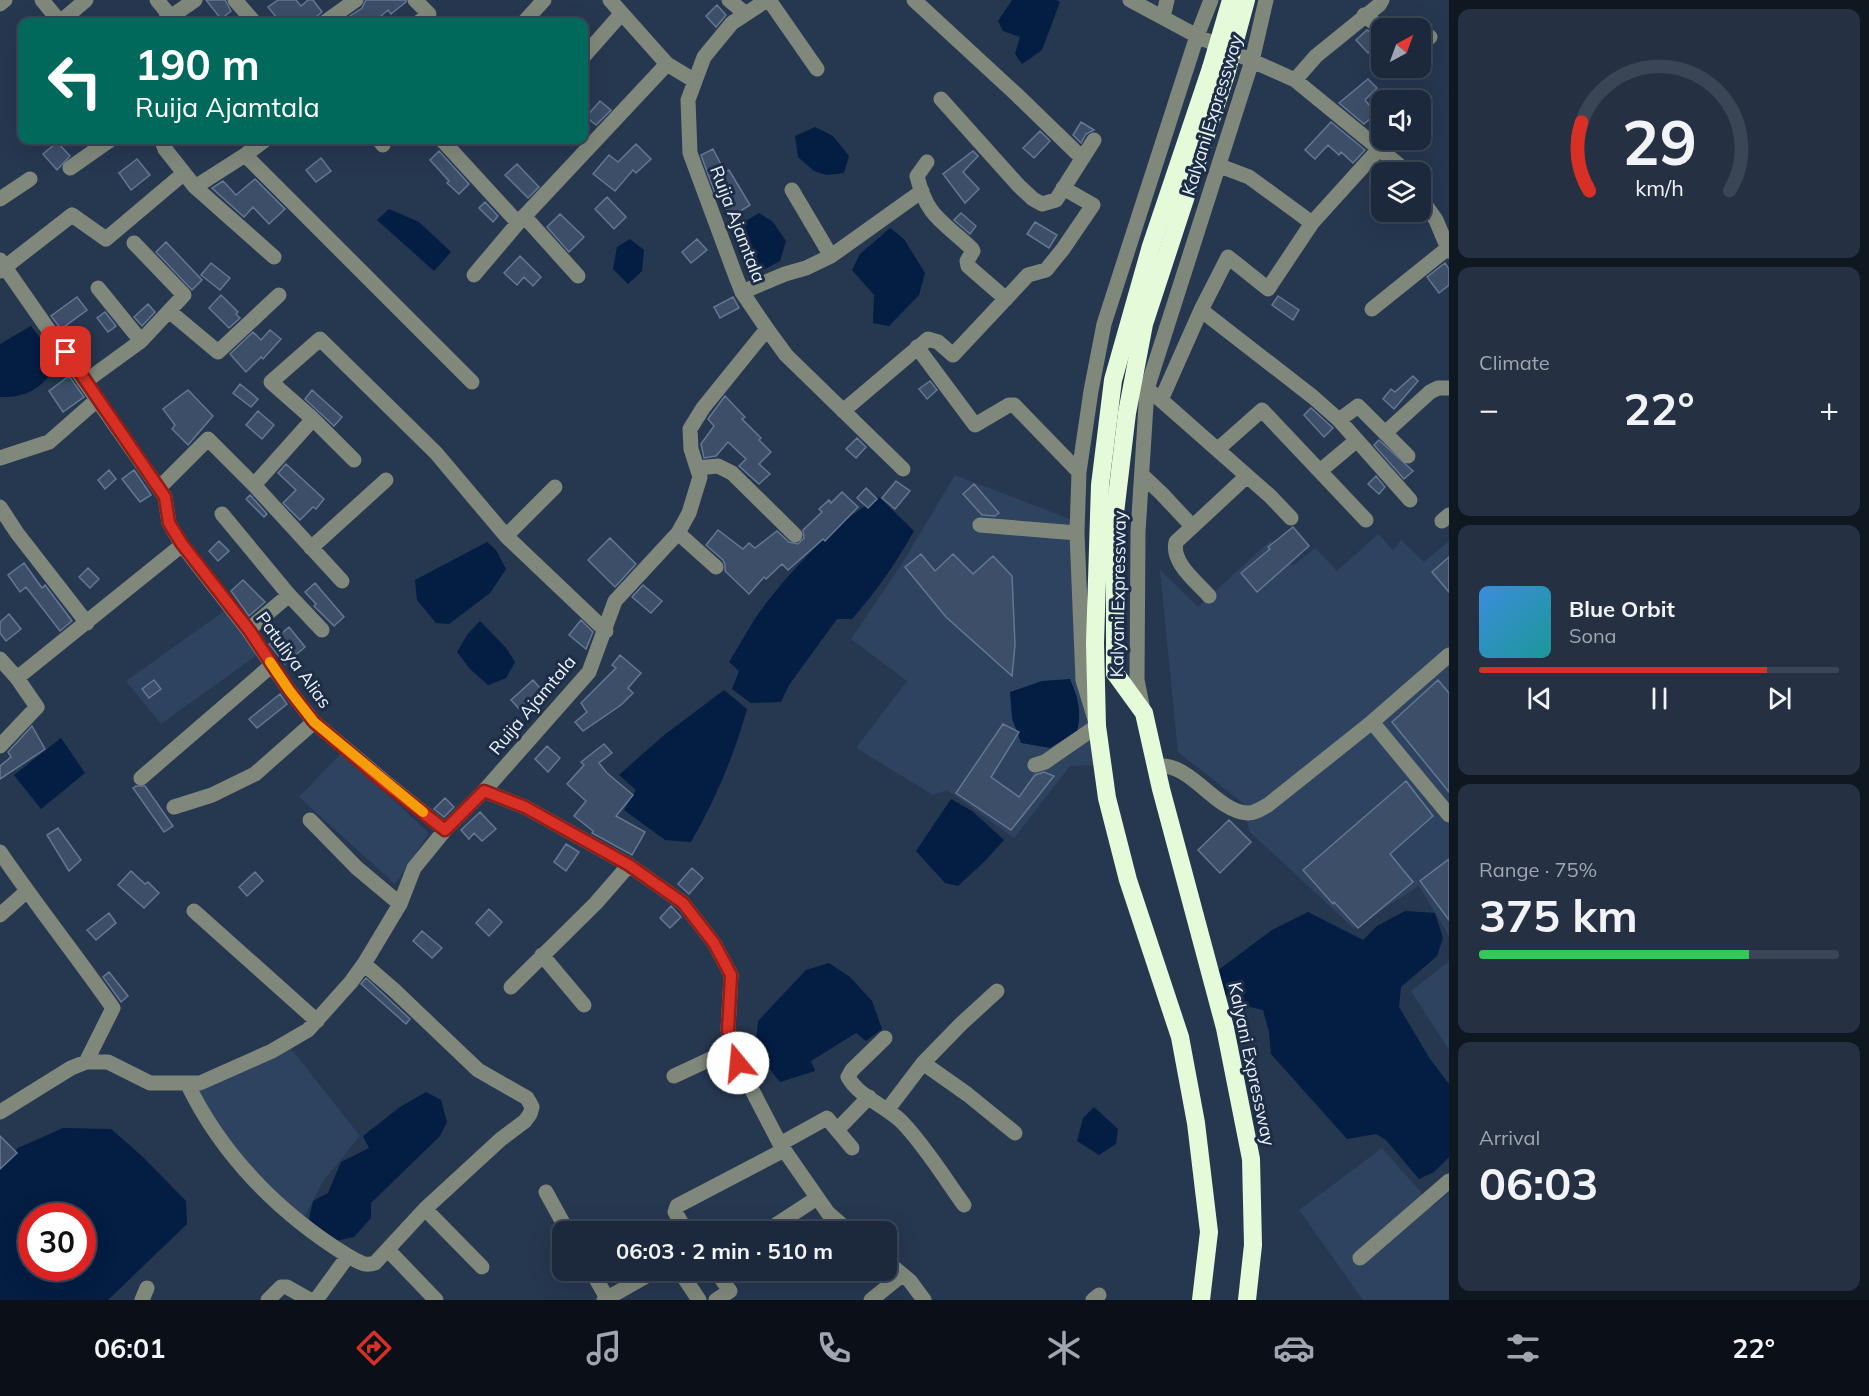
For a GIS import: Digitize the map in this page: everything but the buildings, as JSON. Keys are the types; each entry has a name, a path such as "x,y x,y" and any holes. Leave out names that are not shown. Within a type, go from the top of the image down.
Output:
{"highway":[{"name":"Kalyani Expressway","path":"1202,1300 1209,1232 1196,1123 1180,1037 1128,880 1107,798 1097,726 1095,643 1100,485 1113,380 1151,246 1230,0"},
{"name":"Kalyani Expressway","path":"1246,0 1226,74 1144,324 1127,413 1115,513 1115,673 1144,713 1225,1028 1251,1159 1252,1245 1247,1300"}],"street":[{"path":"0,4 5,0"},
{"path":"42,0 57,18"},
{"path":"64,18 86,0"},
{"path":"157,0 166,18"},
{"path":"170,18 195,0"},
{"path":"235,0 251,18"},
{"path":"331,18 356,0"},
{"path":"415,0 429,14 424,18"},
{"path":"528,18 544,0"},
{"path":"610,0 667,64 695,81"},
{"path":"729,0 746,14"},
{"path":"768,0 817,69"},
{"name":"Ruija Ajamtala","path":"86,1062 108,1062 150,1083 200,1083 272,1051 308,1030 364,964 400,904 414,868 445,830 484,791 589,672 606,631 615,601 678,533 689,513 700,477 691,449 690,429 703,408 767,329 742,292 690,153 688,100 704,57 732,23 768,0"},
{"path":"914,0 1082,157"},
{"path":"1130,0 1197,36 1295,80 1371,142"},
{"path":"1163,17 1167,0"},
{"name":"Kalyani Expressway","path":"1097,726 1083,680 1077,533 1079,472 1091,391 1104,324 1197,36 1211,0"},
{"name":"Kalyani Expressway","path":"1144,713 1137,680 1138,532 1147,389 1220,166 1252,61 1266,0"},
{"path":"1295,80 1316,56 1379,5 1382,0"},
{"path":"588,51 622,13"},
{"path":"1364,15 1371,20"},
{"path":"474,275 521,220 667,64"},
{"path":"941,99 1033,199 1042,204 1056,200 1094,140"},
{"path":"70,168 104,144"},
{"path":"163,144 183,174 195,187 274,256"},
{"path":"195,187 260,144"},
{"path":"446,144 578,276"},
{"path":"1161,400 1201,310 1228,257 1268,290 1312,223 1378,150"},
{"path":"1380,150 1395,162"},
{"path":"245,155 472,382"},
{"path":"927,162 917,176 932,213 972,249 968,266 1006,299"},
{"path":"1220,166 1249,177 1312,223"},
{"path":"2,266 72,215 106,239 183,174"},
{"path":"0,199 30,179"},
{"path":"843,411 928,339 933,339 953,355 1028,275 1046,270 1093,205 1063,188"},
{"path":"792,190 831,256"},
{"path":"742,292 831,256 922,191"},
{"path":"1372,309 1448,249 1443,216 1431,206"},
{"path":"86,381 141,341 184,295 134,243"},
{"name":"Patuliya Alias","path":"2,266 86,381 165,497 169,523 182,544 249,630 289,690 314,722 445,830"},
{"path":"98,288 141,341"},
{"path":"169,311 218,352 279,295"},
{"path":"1201,310 1339,420 1410,500"},
{"path":"767,329 786,355 903,469"},
{"path":"354,460 271,382 320,339 436,453 506,536 606,631"},
{"path":"916,347 975,425 1009,405 1014,405 1079,472"},
{"path":"1385,433 1430,392 1438,387 1449,388"},
{"path":"1147,389 1218,449 1291,518"},
{"path":"0,458 49,442 98,399"},
{"path":"1339,420 1358,406 1408,456"},
{"path":"1218,449 1262,410 1366,520"},
{"path":"254,485 312,419"},
{"path":"159,488 208,439 254,485 342,581"},
{"path":"1320,471 1358,440"},
{"path":"697,468 718,466 732,473 795,535"},
{"path":"1142,475 1192,526"},
{"path":"1209,596 1177,559 1174,549 1176,542 1247,476"},
{"path":"311,548 386,480"},
{"path":"506,536 555,487"},
{"path":"0,507 17,533 87,622"},
{"path":"222,514 289,595 322,630"},
{"path":"980,525 1077,533"},
{"path":"678,533 716,567"},
{"path":"17,678 182,544"},
{"path":"249,630 289,595"},
{"path":"1156,765 1170,767 1184,774 1229,807 1248,814 1268,805 1372,722 1449,655"},
{"path":"0,658 37,707 0,746"},
{"path":"141,778 272,665"},
{"path":"174,807 212,795 255,774 314,722"},
{"path":"1372,722 1449,815"},
{"path":"1035,765 1045,762 1097,726"},
{"path":"484,791 525,807 629,865 683,903 714,943 731,975 728,1030 738,1063 782,1147 828,1213 837,1221"},
{"path":"310,820 357,868 400,904"},
{"path":"0,852 113,1008 86,1062 71,1068 0,1112"},
{"path":"511,987 596,903 629,865"},
{"path":"0,915 27,891"},
{"path":"194,911 316,1021"},
{"path":"542,955 584,1005"},
{"path":"187,1083 199,1108 232,1156 280,1207 348,1256 368,1266 375,1263 425,1209 501,1139 525,1121 532,1107 527,1098 478,1070 364,964"},
{"path":"888,1108 923,1063 997,991"},
{"path":"885,1038 849,1073 850,1080 869,1097 888,1108 910,1131 964,1205"},
{"path":"674,1076 734,1048"},
{"path":"923,1063 968,1094 1015,1133"},
{"path":"837,1130 869,1097"},
{"path":"680,1221 675,1212 676,1206 782,1147 827,1118 852,1148"},
{"path":"1360,1258 1449,1181"},
{"path":"546,1192 562,1221"},
{"path":"782,1221 817,1198"},
{"path":"425,1209 482,1267"},
{"path":"388,1250 436,1300"},
{"path":"316,1300 348,1256"},
{"path":"897,1270 910,1281 924,1300"},
{"path":"871,1300 903,1275"},
{"path":"596,1281 605,1299 637,1281"},
{"path":"686,1281 699,1300"},
{"path":"716,1300 730,1291 723,1281"},
{"path":"268,1300 281,1287 287,1287 310,1300"}],"shaded area":[{"path":"1012,0 1056,0 1060,2 1042,50 1022,64 1015,54 1020,37 1003,31 998,21"},
{"path":"815,127 833,136 849,156 844,173 827,175 814,171 798,157 795,136"},
{"path":"389,209 419,222 451,252 434,271 377,220"},
{"path":"759,213 773,222 786,241 780,261 765,269 755,268 738,237 746,221"},
{"path":"890,228 904,239 925,273 919,295 889,326 873,323 874,295 852,270 860,254"},
{"path":"630,239 644,250 642,271 628,284 613,269 617,247"},
{"path":"31,326 60,364 47,379 28,393 0,397 0,344"},
{"path":"955,475 1083,524 1088,670 1103,765 1070,766 1014,838 947,790 933,795 856,748 907,681 851,639 901,565"},
{"path":"879,497 914,531 900,554 852,619 837,619 789,685 781,702 751,703 732,689 739,671 729,662 750,626 776,591 817,546 847,519"},
{"path":"1378,534 1393,550 1401,540 1424,562 1449,541 1449,936 1419,886 1353,928 1249,831 1244,804 1178,752 1160,570 1198,607 1270,541 1293,566 1315,548 1337,571"},
{"path":"487,542 496,550 506,569 490,593 449,624 436,623 417,600 415,580"},
{"path":"227,609 260,653 161,724 126,681"},
{"path":"480,621 506,648 515,662 506,678 488,685 470,669 457,652 467,635"},
{"path":"1070,679 1078,705 1077,731 1050,748 1021,743 1012,718 1010,692 1042,681"},
{"path":"724,690 747,709 730,761 691,842 665,840 624,810 636,790 619,775 663,736"},
{"path":"61,738 85,773 41,809 14,775"},
{"path":"342,752 429,833 395,884 299,797"},
{"path":"951,799 972,811 1004,840 958,886 945,883 916,851"},
{"path":"1405,911 1435,913 1443,938 1437,956 1401,987 1399,1007 1430,1059 1449,1084 1449,1157 1434,1172 1419,1179 1386,1140 1376,1134 1347,1139 1271,1054 1269,1032 1263,1010 1242,1005 1222,993 1217,971 1272,930 1308,912 1363,940 1377,926"},
{"path":"1449,961 1449,1050 1411,991"},
{"path":"829,963 850,977 872,1001 882,1029 866,1041 856,1033 811,1061 815,1071 780,1082 755,1051 758,1021 806,970"},
{"path":"289,1046 360,1136 323,1181 300,1226 276,1205 194,1090"},
{"path":"426,1092 441,1100 447,1122 440,1136 371,1203 371,1218 354,1237 325,1243 309,1219 313,1201 328,1193 341,1162 369,1148 363,1136 400,1107"},
{"path":"1094,1107 1118,1129 1116,1144 1099,1155 1077,1141 1083,1118"},
{"path":"63,1128 111,1129 144,1158 186,1201 187,1224 108,1300 0,1300 0,1168 18,1148"},
{"path":"1382,1148 1433,1206 1449,1193 1449,1300 1363,1300 1299,1210"}],"slow traffic":[{"path":"270,662 314,722 423,812"}],"route":[{"path":"66,352 165,497 169,523 182,544 249,630 289,690 314,722 445,830 484,791 525,807 629,865 683,903 714,943 731,975 728,1030 738,1063"}]}
